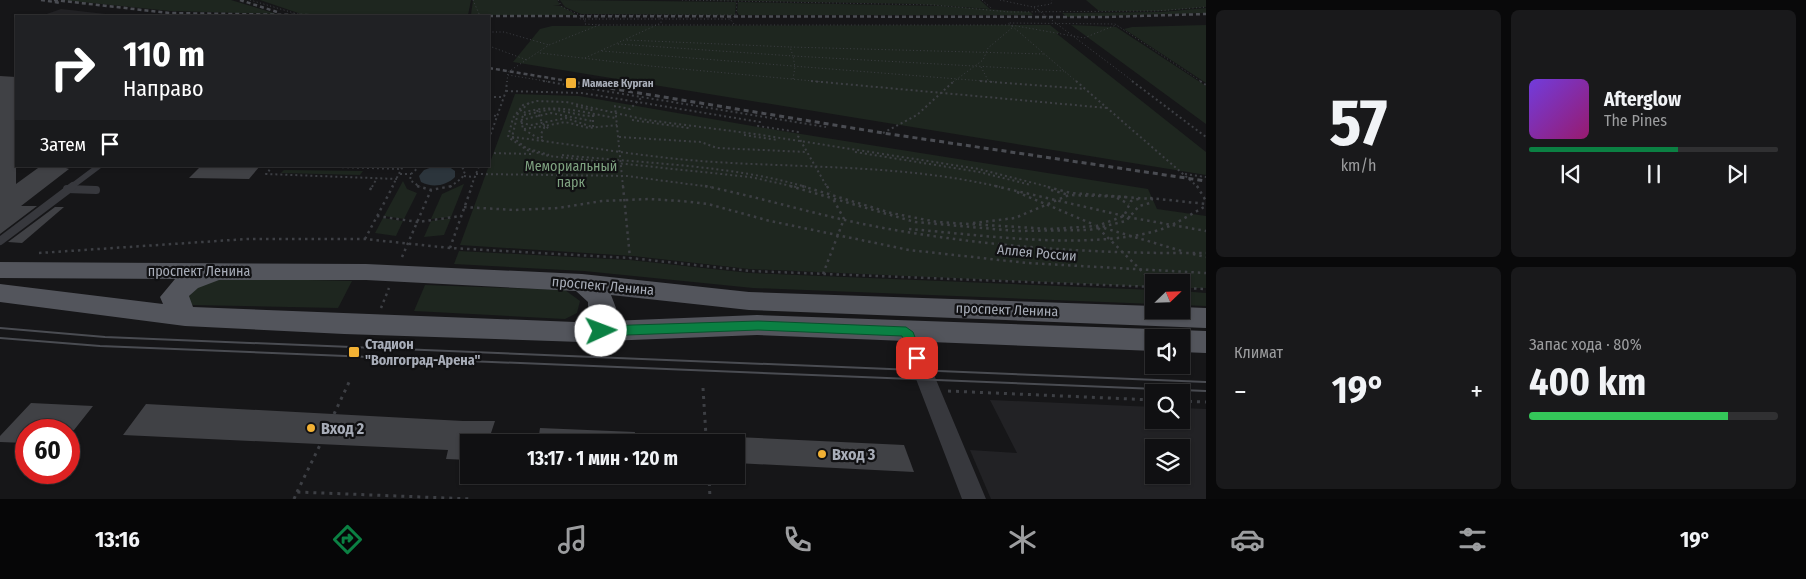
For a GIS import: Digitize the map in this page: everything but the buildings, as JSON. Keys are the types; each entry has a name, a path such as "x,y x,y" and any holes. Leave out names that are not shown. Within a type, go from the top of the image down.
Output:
{"main road":[{"name":"проспект Ленина","path":"0,270 366,272 582,283 749,301 1206,318"},
{"path":"185,316 174,297 189,282 216,271"},
{"path":"581,332 600,316 603,307 601,298 582,283"},
{"name":"проспект Ленина","path":"0,293 185,316 344,324 581,332 758,325 1145,340"},
{"path":"1190,341 1206,342"}],"street":[{"path":"906,332 974,499"}],"lane":[{"path":"0,241 98,167"},
{"path":"67,189 96,190"}],"path":[{"path":"250,0 301,15"},
{"path":"473,0 480,15"},
{"path":"558,0 562,7 580,14 736,15"},
{"path":"682,0 907,4 992,9 1010,12 1161,11 1206,7"},
{"path":"982,0 992,9"},
{"path":"1000,0 1033,7 1046,6 1051,4 1052,0"},
{"path":"580,14 580,19 730,20 736,15 737,2"},
{"path":"1033,7 1206,137"},
{"path":"661,14 661,24"},
{"path":"585,19 585,24 600,25 1011,25 1084,38 1116,25"},
{"path":"730,20 734,24"},
{"path":"883,133 920,113 940,92 970,66 983,60 988,48 1013,27 1008,23 1116,25 1206,85"},
{"path":"584,59 661,24"},
{"path":"490,131 506,91 508,72 540,53 549,45 600,25"},
{"path":"1011,25 1195,183 1206,204"},
{"path":"490,32 504,32 549,45"},
{"path":"627,40 790,47 1044,54"},
{"path":"618,44 1064,71"},
{"path":"490,46 527,60"},
{"path":"790,47 795,67 793,79"},
{"path":"602,51 1085,89"},
{"path":"540,53 584,59 1107,108"},
{"path":"982,67 989,82"},
{"path":"508,75 826,127"},
{"path":"506,91 582,93 760,122 758,126 798,132 844,219"},
{"path":"490,96 504,97"},
{"path":"630,258 615,106 630,109 642,97"},
{"path":"541,155 521,148 508,138 511,119 517,108 522,104 537,101 566,102 616,116"},
{"path":"512,137 514,121 520,109 535,102 566,104 616,116"},
{"path":"542,138 532,135 523,129 521,122 524,115 536,110 560,106 593,115 616,116 802,142 979,170 1071,193 1152,198 1206,204"},
{"path":"536,110 544,126 549,129"},
{"path":"564,123 573,110"},
{"path":"521,122 551,113 592,120"},
{"path":"490,115 497,116"},
{"path":"593,115 594,128"},
{"path":"521,122 542,123 566,118 594,128"},
{"path":"523,129 564,123 594,128 617,125"},
{"path":"544,126 541,134 544,142"},
{"path":"512,137 713,162 873,168 964,179 1130,218 1206,231"},
{"path":"512,137 526,148 549,156"},
{"path":"619,137 701,142 717,148 807,152"},
{"path":"802,142 979,172 1069,195 1152,198"},
{"path":"490,154 549,156"},
{"path":"490,154 541,155 621,162 750,177 831,195 908,217 963,224 1050,229 1099,227 1124,216 1130,201 1143,198"},
{"path":"272,167 266,174 397,179"},
{"path":"342,167 403,167"},
{"path":"365,239 403,167"},
{"path":"419,167 411,174 410,180 413,185 431,190 455,184 464,176 622,177 674,181 716,188 880,227 1009,244 1121,252 1206,252"},
{"path":"462,167 465,172 464,176"},
{"path":"450,248 479,167"},
{"path":"399,174 411,174"},
{"path":"1184,174 1206,177"},
{"path":"370,190 377,178"},
{"path":"1012,190 1099,227 1206,257"},
{"path":"831,195 915,222 1016,231 1053,232 1099,227 1130,218 1139,206 1150,203 1152,198"},
{"path":"963,224 1003,220 1031,213 1069,195"},
{"path":"1115,197 1129,204"},
{"name":"Аллея России","path":"464,207 514,210 649,199 708,204 836,235 909,250 1027,263 1206,273"},
{"path":"880,227 1028,238 1110,240 1134,236 1169,226 1206,204"},
{"path":"377,216 418,222 461,216"},
{"path":"823,274 836,235 844,219"},
{"path":"1099,227 1145,275"},
{"path":"30,254 247,239 365,239 450,248 630,258 751,272 1145,285"},
{"path":"1190,288 1206,289"},
{"path":"334,414 351,378"},
{"path":"703,388 706,434"},
{"path":"946,391 1145,400"},
{"path":"1190,401 1206,402"},
{"path":"294,499 320,445"},
{"path":"709,484 710,499"},
{"path":"297,492 472,499"}],"shaded area":[{"path":"61,9 114,15 44,15"},
{"path":"432,167 449,167 455,171 455,177 439,185 425,184 421,182 419,176 424,170"},
{"path":"990,400 1145,407 1145,429 1190,429 1190,408 1206,409 1206,499 991,499 970,450 1017,453"}],"green space":[{"path":"62,0 231,0 277,14 170,11"},
{"path":"260,0 471,0 468,15 317,15 301,14"},
{"path":"473,0 557,0 560,5 553,5 561,6 577,15 471,15"},
{"path":"560,0 736,2 735,15 581,14 565,7"},
{"path":"700,0 980,0 990,9 916,4"},
{"path":"1086,0 1206,0 1206,7 1163,11 1099,11"},
{"path":"738,2 942,6 1030,12 1033,15 739,15 737,12"},
{"path":"1206,8 1206,13 1067,17 1062,13 1160,12"},
{"path":"1050,25 1060,33 1056,33 1206,152 1206,175 513,62 540,29 552,26"},
{"path":"1071,25 1116,27 1206,86 1206,124"},
{"path":"1206,25 1206,83 1124,29 1132,27"},
{"name":"Мемориальный парк","path":"515,94 579,96 782,131 1148,189 1157,209 1206,216 1206,288 1190,288 1190,274 1145,274 1145,287 749,269 633,256 460,245"},
{"path":"284,170 363,171 360,175 281,173"},
{"path":"403,181 407,189 417,193 404,219 384,216"},
{"path":"464,184 451,217 431,219 442,194"},
{"path":"383,218 403,221 396,236 375,233"},
{"path":"451,218 444,235 424,237 431,221"},
{"path":"459,251 630,260 750,273 1145,290 1145,304 753,288 584,271 454,264"},
{"path":"217,278 352,281 338,308 191,305 188,298 195,288"},
{"path":"425,285 565,290 580,301 577,313 565,319 414,311"},
{"path":"1190,292 1206,293 1206,306 1190,305"}],"tram line":[{"path":"0,328 105,337 1206,382"},
{"path":"0,338 100,346 1206,391"}],"railway":[{"path":"41,0 61,3"},
{"path":"54,0 169,13 298,15"},
{"path":"240,0 277,12"},
{"path":"490,16 1105,17 1206,14"},
{"path":"490,68 574,82"},
{"path":"566,81 883,133 1206,181"}],"place":[{"name":"Мамаев Курган","path":"571,83"},
{"name":"Стадион \"Волгоград-Арена\"","path":"354,352"},
{"name":"Вход 2","path":"311,428"},
{"name":"Вход 3","path":"822,454"}],"route":[{"path":"601,331 758,325 906,332 917,358"}]}
